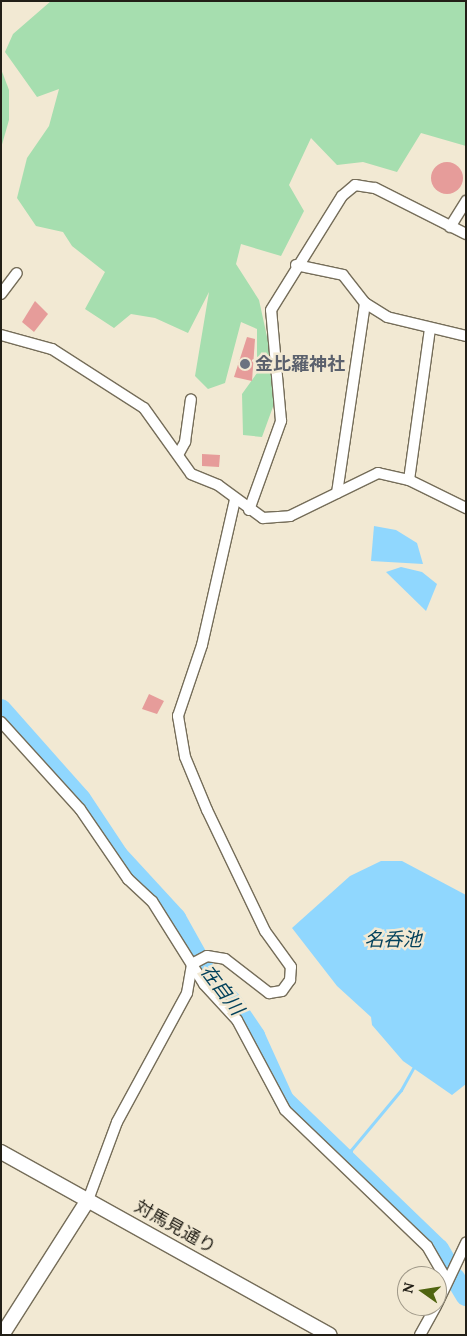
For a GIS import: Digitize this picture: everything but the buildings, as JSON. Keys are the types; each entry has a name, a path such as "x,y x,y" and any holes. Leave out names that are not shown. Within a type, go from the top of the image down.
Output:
{"street":[{"path":"249,510 281,422 271,310 296,265 342,196 355,186 375,188 466,234"},
{"path":"450,227 466,201"},
{"path":"296,265 343,276 365,304 387,317 466,336"},
{"path":"1,294 17,273"},
{"path":"337,493 365,304"},
{"path":"409,480 430,328"},
{"path":"1,335 52,349 144,408 179,453 191,474 218,485 235,500 263,518 278,519 378,473 409,480 466,508"},
{"path":"179,453 191,399"},
{"path":"192,964 207,956 225,959 269,993 282,991 290,980 291,966 265,931 196,784 185,757 178,716 202,644 235,500"},
{"path":"1,722 78,807 128,879 152,901 192,964 237,1020 285,1110 428,1246 439,1266"},
{"path":"2,1335 88,1200 117,1122 187,993 192,964"},
{"name":"対馬見通り","path":"1,1152 330,1335"},
{"path":"447,1280 466,1244"},
{"path":"420,1335 430,1316"}],"green space":[{"path":"51,1 466,1 466,146 421,133 397,172 363,162 337,165 311,138 289,185 304,211 281,256 241,244 236,264 259,300 271,355 274,404 262,437 243,435 242,394 257,373 257,329 241,322 225,383 208,389 195,376 209,292 188,333 155,318 131,314 114,328 85,309 105,272 72,246 63,232 36,226 17,198 27,158 49,126 59,89 37,97 5,52 13,34"},
{"path":"1,69 9,90 9,120 1,148"}],"water":[{"path":"374,526 396,530 417,543 423,564 371,561"},
{"path":"401,567 422,572 437,584 426,611 386,572"},
{"name":"名呑池","path":"381,861 402,861 466,895 466,1084 452,1095 403,1061 372,1025 371,1017 337,986 292,928 350,876"}],"waterway":[{"name":"在自川","path":"1,709 81,799 118,855 176,918 211,981 233,1003 255,1036 284,1100 439,1249 447,1263"},
{"path":"350,1162 351,1150 401,1090 413,1068"},
{"name":"在自川","path":"455,1278 466,1296"}],"place":[{"name":"金比羅神社","path":"245,364"}]}
